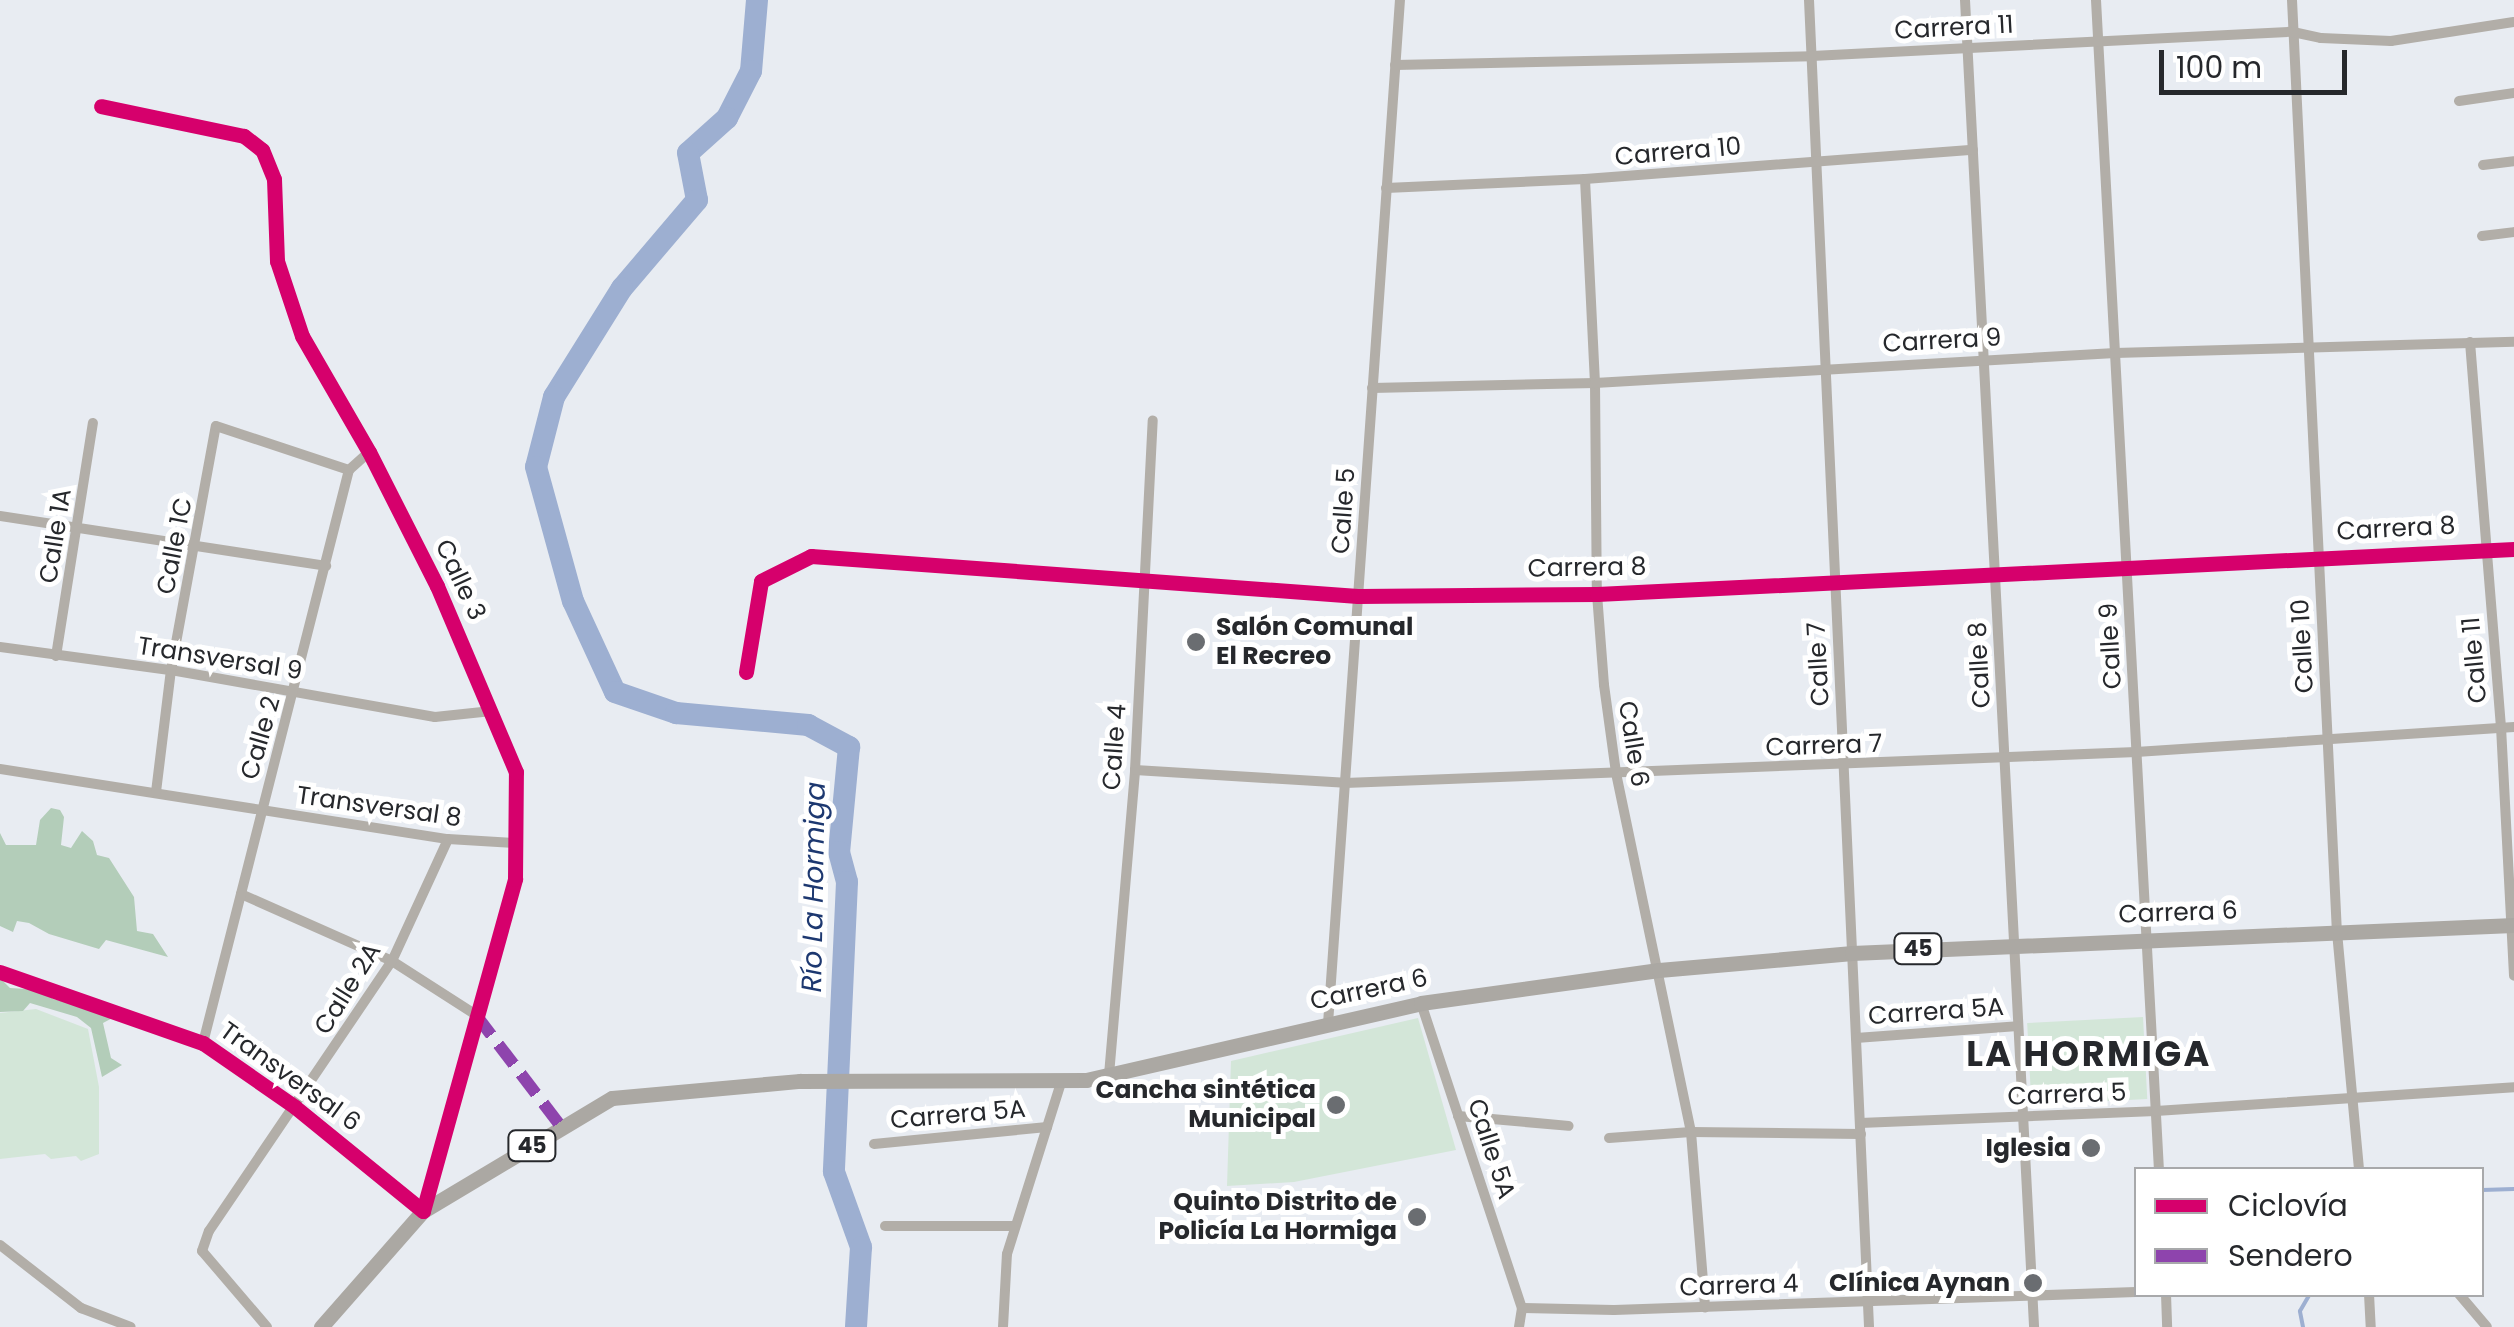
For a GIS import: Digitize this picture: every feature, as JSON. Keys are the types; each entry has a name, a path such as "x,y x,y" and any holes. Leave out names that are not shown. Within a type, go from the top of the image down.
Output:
{"main road":[{"name":"Carrera 6","path":"321,1327 423,1211 612,1098 800,1081 1061,1083 1421,1003 1659,970 2014,944 2512,925"}],"street":[{"name":"Calle 5","path":"1328,1024 1400,0"},
{"name":"Calle 7","path":"1809,0 1869,1327"},
{"name":"Calle 8","path":"1965,0 2034,1327"},
{"name":"Calle 9","path":"2096,0 2159,1167"},
{"name":"Calle 10","path":"2292,0 2337,932 2360,1167"},
{"name":"Carrera 11","path":"1395,66 1812,56 2293,32 2320,38 2391,41 2514,22"},
{"path":"2459,101 2514,93"},
{"name":"Calle 3","path":"101,106 244,136 262,150 274,179 277,261 302,336 369,452 438,586 516,772 511,897 423,1211"},
{"name":"Carrera 10","path":"1386,188 1586,179 1973,150"},
{"path":"2483,165 2514,161"},
{"name":"Calle 6","path":"1586,179 1595,383 1596,594 1616,773 1692,1132 1705,1307"},
{"path":"2482,236 2514,232"},
{"name":"Calle 11","path":"2470,342 2501,727 2514,976"},
{"name":"Carrera 9","path":"1372,388 1595,383 2115,352 2514,342"},
{"name":"Calle 4","path":"1109,1075 1134,770 1154,420"},
{"name":"Calle 1A","path":"56,656 93,423"},
{"name":"Calle 1C","path":"156,792 171,670 197,546 216,426 348,470"},
{"path":"348,470 369,452"},
{"name":"Calle 2","path":"203,1043 348,470"},
{"path":"0,516 326,566"},
{"name":"Carrera 8","path":"746,672 761,581 811,556 1358,596 1596,594 2514,549"},
{"name":"Transversal 9","path":"0,647 171,670 435,717 492,711"},
{"name":"Carrera 7","path":"1134,770 1345,782 1844,766 2136,752 2514,726"},
{"name":"Transversal 8","path":"0,768 448,839 516,843"},
{"name":"Calle 2A","path":"267,1327 202,1251 209,1231 392,960 448,839"},
{"path":"240,894 392,960 476,1016"},
{"name":"Transversal 6","path":"0,972 203,1043 295,1108 423,1211"},
{"name":"Calle 5A","path":"1421,1003 1522,1308"},
{"name":"Carrera 5A","path":"1856,1038 2018,1026"},
{"path":"1003,1327 1014,1226 1061,1083"},
{"name":"Carrera 5","path":"1609,1138 1860,1128 2514,1087"},
{"path":"1458,1116 1569,1126"},
{"name":"Carrera 5A","path":"874,1144 1046,1127"},
{"path":"885,1226 1014,1226"},
{"path":"0,1244 81,1308 131,1327"},
{"name":"Carrera 4","path":"1522,1308 1705,1307 2134,1292"},
{"path":"2166,1297 2168,1327"},
{"path":"2369,1297 2371,1327"},
{"path":"2462,1297 2487,1327"},
{"path":"1519,1327 1522,1308"}],"green space":[{"path":"51,808 60,810 64,817 61,845 71,848 82,831 93,841 97,855 109,858 134,897 137,931 153,934 168,957 106,940 99,949 49,934 29,923 17,921 13,932 0,926 0,833 6,845 36,845 40,820"},
{"path":"0,978 10,988 44,990 53,999 118,1015 103,1023 111,1058 122,1065 102,1077 91,1028 77,1017 30,1003 23,1011 0,1012"},
{"path":"36,1009 88,1029 99,1087 99,1154 81,1161 76,1156 51,1159 45,1154 0,1159 0,1013"},
{"path":"2143,1017 2147,1099 2031,1105 2027,1023"},
{"name":"Cancha sintética Municipal","path":"1418,1018 1456,1150 1294,1182 1227,1186 1231,1061"}],"waterway":[{"name":"Río La Hormiga","path":"757,0 751,71 727,118 688,153 697,200 622,288 554,397 536,467 573,601 615,692 676,713 808,725 849,747 839,852 847,882 834,1172 861,1247 856,1327"},
{"path":"2484,1190 2514,1189"},
{"path":"2303,1327 2300,1311 2308,1297"}],"marked path":[{"path":"476,1015 562,1128"}],"cycle path":[{"path":"0,972 203,1043 295,1107 423,1211 515,879 516,772 437,586 369,452 302,336 277,261 274,179 262,150 244,136 101,106"},
{"path":"746,672 761,581 811,556 1358,596 1597,594 2514,549"}],"place":[{"name":"Salón Comunal El Recreo","path":"1196,642"},
{"name":"Cancha sintética Municipal","path":"1336,1105"},
{"name":"Iglesia","path":"2091,1148"},
{"name":"Quinto Distrito de Policía La Hormiga","path":"1417,1217"},
{"name":"Clínica Aynan","path":"2033,1283"}],"district":[{"name":"LA HORMIGA","path":"2089,1054"}]}
